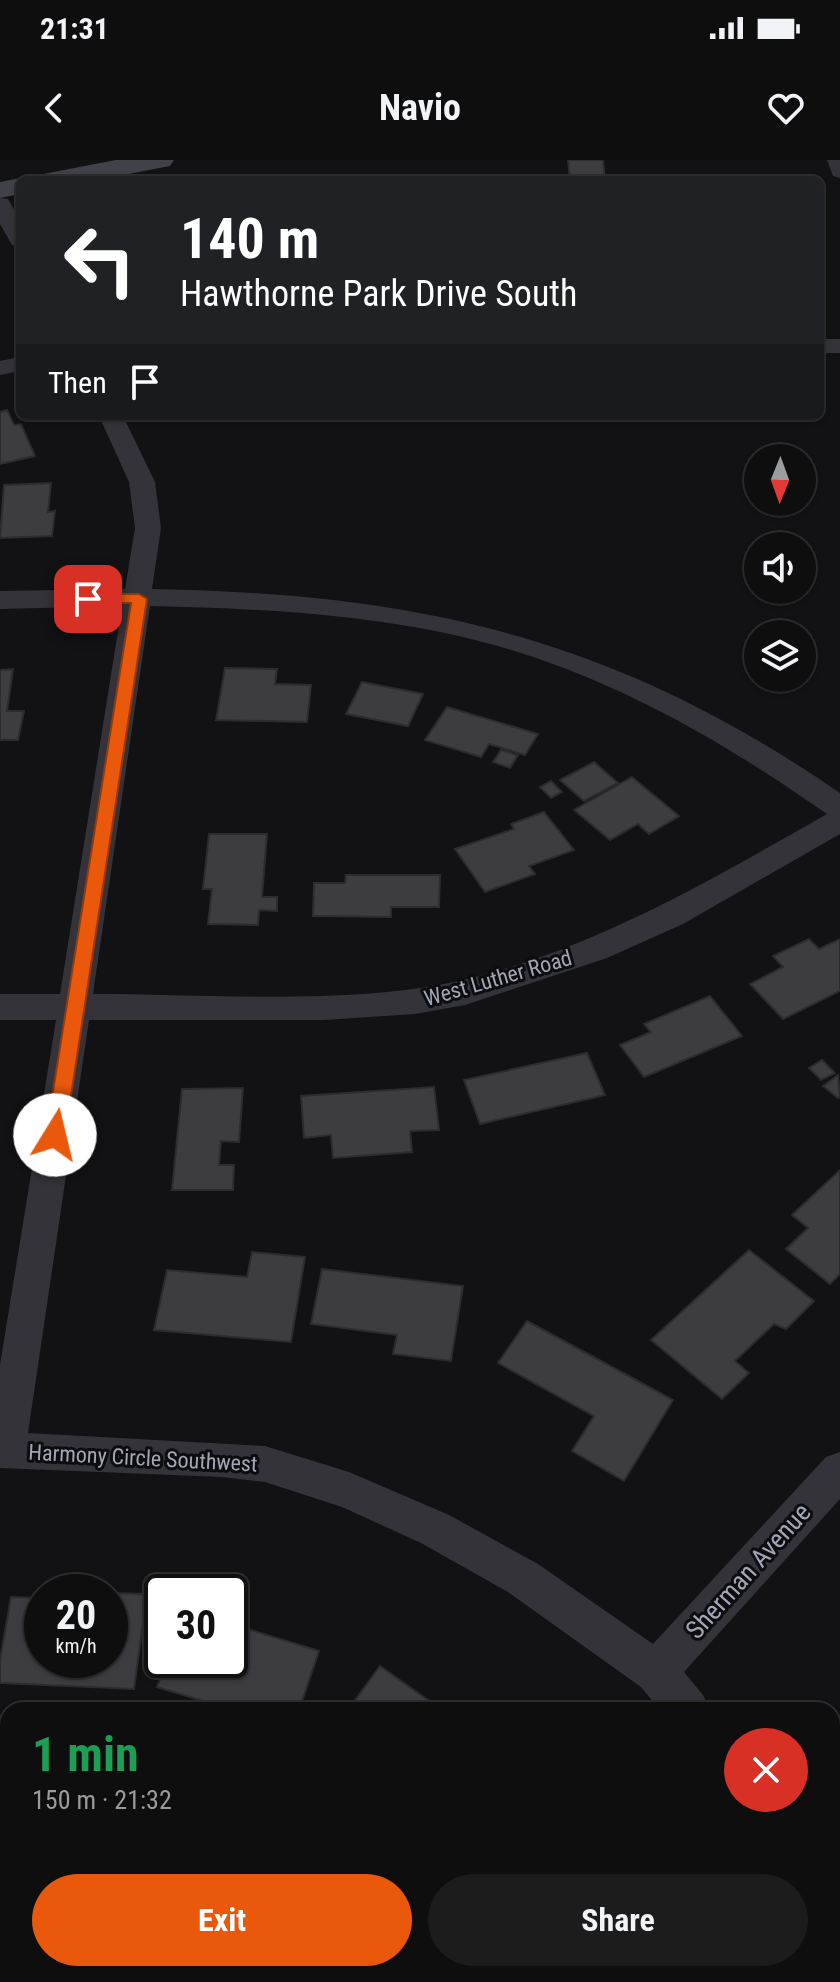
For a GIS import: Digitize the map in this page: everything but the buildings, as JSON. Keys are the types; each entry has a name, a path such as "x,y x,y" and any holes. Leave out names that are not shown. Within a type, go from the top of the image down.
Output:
{"main road":[{"path":"74,176 160,160"}],"street":[{"path":"837,160 840,172"},
{"path":"0,204 16,233"},
{"path":"3,1450 75,1009 148,528 142,482 113,420"},
{"path":"0,600 139,599 261,603 371,613 473,632 546,652 677,707 727,733 840,808"},
{"name":"West Luther Road","path":"0,1007 324,1007 415,1001 465,992 596,949 672,916 840,820"},
{"name":"Harmony Circle Southwest","path":"3,1450 180,1455 265,1464 303,1474 435,1529 523,1578 656,1672 681,1702"},
{"name":"Sherman Avenue","path":"656,1672 840,1470"}],"route":[{"path":"55,1135 139,599 88,599"}]}
